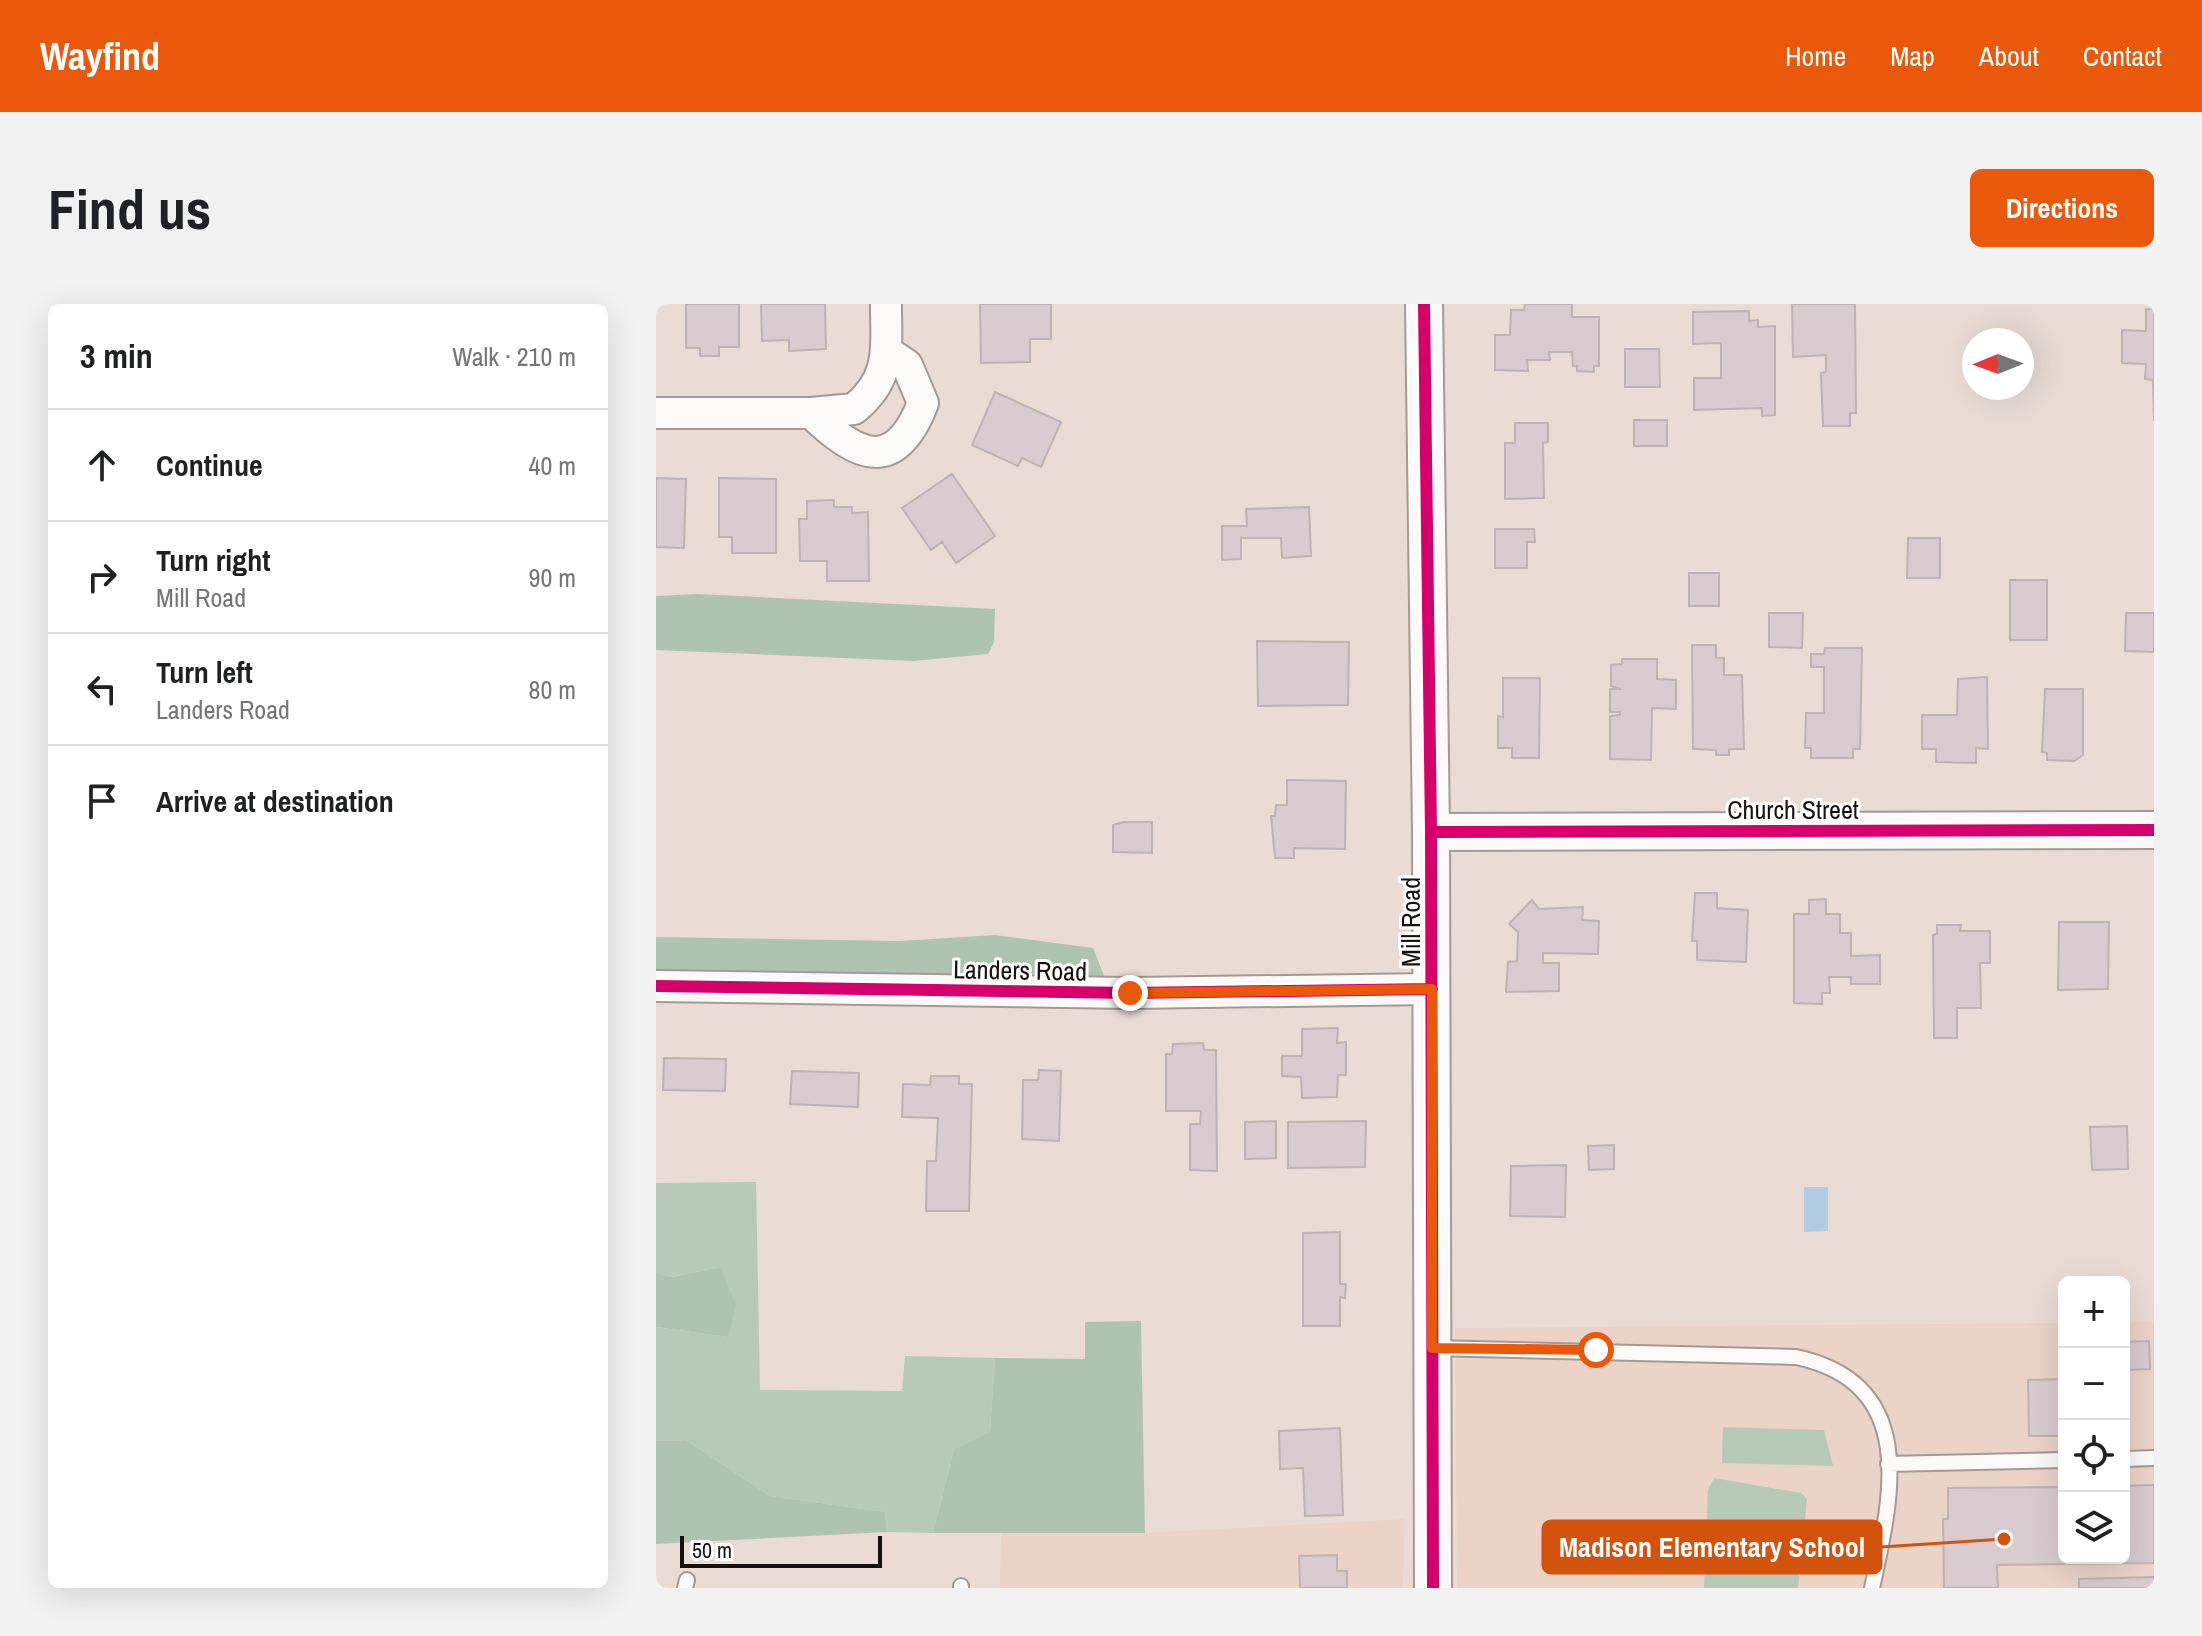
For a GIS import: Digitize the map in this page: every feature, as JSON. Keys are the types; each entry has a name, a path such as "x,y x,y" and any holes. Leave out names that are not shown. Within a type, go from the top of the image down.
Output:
{"street":[{"path":"656,413 811,413 854,409 882,378 886,351 886,304"},
{"name":"Mill Road","path":"1424,304 1431,832 1433,1588"},
{"path":"811,413 848,444 871,453 895,449 912,431 923,403 907,365 886,351"},
{"name":"Church Street","path":"1431,832 2154,830"},
{"name":"Landers Road","path":"656,986 1130,993 1432,989"}],"lane":[{"path":"1432,1348 1796,1357 1821,1362 1844,1374 1869,1394 1885,1424 1888,1464 1882,1543 1872,1588"},
{"path":"2130,1459 2154,1458"},
{"path":"1888,1464 2058,1460"}],"shaded area":[{"path":"2130,1322 2154,1322 2154,1588 1457,1588 1455,1328 2058,1323 2058,1564 2130,1564"},
{"path":"1404,1519 1403,1588 1000,1588 1001,1533 1145,1533"}],"green space":[{"path":"698,594 995,609 994,642 988,654 913,661 656,650 656,596"},
{"path":"995,935 1093,948 1105,978 656,977 656,937 900,941"},
{"path":"756,1182 760,1390 902,1391 905,1356 995,1358 990,1431 954,1449 933,1533 887,1532 885,1512 770,1496 686,1440 656,1441 656,1327 728,1337 720,1267 670,1277 656,1273 656,1183"},
{"path":"720,1267 736,1305 728,1337 656,1327 656,1273 671,1277"},
{"path":"1141,1321 1145,1533 933,1533 954,1449 990,1431 995,1358 1085,1359 1085,1322"},
{"path":"1723,1427 1824,1430 1833,1466 1722,1463"},
{"path":"686,1440 770,1496 885,1512 887,1532 656,1544 656,1441"},
{"path":"1714,1478 1801,1493 1807,1499 1798,1588 1704,1588 1708,1490"}],"water":[{"path":"1804,1187 1828,1187 1828,1231 1804,1232"}],"building":[{"path":"686,304 739,304 739,347 719,347 719,356 700,356 700,348 686,348"},
{"path":"761,304 825,304 826,349 789,351 789,340 762,341"},
{"path":"980,304 1051,304 1051,339 1030,339 1030,362 981,363"},
{"path":"1525,304 1572,304 1572,317 1599,317 1599,366 1594,366 1594,372 1577,371 1577,366 1573,366 1572,352 1549,352 1550,360 1527,360 1528,371 1495,370 1495,335 1510,335 1511,310 1524,310"},
{"path":"1792,304 1855,304 1856,413 1850,413 1850,426 1823,426 1821,373 1826,372 1826,355 1793,357"},
{"path":"2146,309 2154,309 2154,421 2153,380 2145,379 2146,364 2122,363 2122,330 2146,331"},
{"path":"1749,311 1749,321 1758,320 1758,327 1775,326 1775,415 1762,416 1762,408 1694,410 1694,378 1721,378 1721,343 1693,344 1693,312"},
{"path":"1625,349 1659,349 1660,387 1625,387"},
{"path":"995,392 1061,422 1041,467 1022,458 1018,466 972,445"},
{"path":"1634,420 1667,420 1667,446 1634,446"},
{"path":"1515,423 1548,423 1548,442 1543,443 1544,498 1505,499 1505,443 1515,443"},
{"path":"952,474 995,536 956,563 942,542 931,550 902,508"},
{"path":"656,478 686,479 684,548 656,547"},
{"path":"719,478 776,479 776,553 732,553 732,537 719,537"},
{"path":"834,500 834,507 852,507 852,513 868,512 869,581 827,581 827,561 800,561 799,519 807,519 807,501"},
{"path":"1309,507 1311,556 1282,558 1281,538 1241,538 1241,559 1222,560 1222,526 1247,526 1246,509"},
{"path":"1495,529 1534,529 1535,542 1527,542 1527,568 1495,568"},
{"path":"1908,538 1940,538 1940,578 1907,578"},
{"path":"1689,573 1719,573 1719,606 1689,606"},
{"path":"2010,580 2047,580 2047,640 2010,640"},
{"path":"1769,613 1803,613 1802,648 1769,647"},
{"path":"2126,613 2154,613 2154,652 2125,651"},
{"path":"1257,641 1349,642 1348,705 1258,706"},
{"path":"1692,645 1716,645 1716,658 1724,658 1724,675 1742,675 1744,749 1729,749 1729,755 1716,755 1716,750 1693,749"},
{"path":"1825,648 1862,648 1860,749 1853,749 1853,758 1811,758 1811,748 1805,748 1806,713 1824,713 1824,667 1811,667 1811,654 1824,654"},
{"path":"1622,659 1657,659 1657,679 1676,680 1676,709 1652,708 1651,760 1610,759 1610,716 1620,715 1620,712 1610,712 1610,689 1621,689 1611,686 1611,665 1622,664"},
{"path":"1987,677 1988,749 1976,748 1976,763 1936,762 1936,749 1922,749 1922,715 1957,715 1958,679"},
{"path":"1503,678 1540,678 1539,758 1512,758 1512,748 1498,748 1498,716 1503,717"},
{"path":"2045,689 2083,689 2083,755 2074,761 2047,760 2047,753 2042,752"},
{"path":"1287,780 1346,781 1345,849 1294,848 1294,858 1275,858 1271,816 1275,816 1276,805 1287,805"},
{"path":"1152,822 1152,853 1113,852 1113,825"},
{"path":"1695,893 1717,893 1717,908 1748,910 1746,962 1697,960 1697,941 1692,941"},
{"path":"1826,899 1826,914 1840,914 1840,933 1851,933 1851,956 1880,955 1880,984 1851,984 1851,977 1829,977 1830,993 1822,993 1822,1004 1794,1003 1794,914 1809,914 1809,900"},
{"path":"1532,900 1539,909 1583,907 1582,920 1599,921 1598,954 1543,953 1543,963 1559,963 1559,991 1506,992 1508,962 1517,961 1518,932 1509,924"},
{"path":"2059,922 2109,922 2108,989 2058,990"},
{"path":"1937,925 1961,925 1960,931 1990,931 1990,963 1980,963 1981,1008 1957,1008 1957,1038 1934,1038 1933,935 1937,934"},
{"path":"1338,1028 1337,1043 1346,1042 1346,1075 1338,1075 1337,1097 1302,1098 1301,1077 1282,1076 1282,1056 1302,1056 1302,1029"},
{"path":"1203,1043 1204,1050 1216,1050 1217,1171 1190,1170 1190,1124 1200,1124 1201,1111 1166,1111 1166,1054 1172,1054 1173,1044"},
{"path":"664,1058 726,1059 725,1091 663,1090"},
{"path":"1039,1070 1061,1071 1059,1141 1022,1139 1023,1080 1038,1080"},
{"path":"792,1071 859,1073 858,1107 790,1104"},
{"path":"931,1076 959,1076 959,1084 972,1084 969,1211 926,1211 927,1161 936,1161 938,1118 902,1117 903,1084 930,1085"},
{"path":"1276,1121 1276,1158 1245,1159 1245,1122"},
{"path":"1366,1121 1365,1167 1288,1168 1288,1122"},
{"path":"2127,1126 2128,1169 2092,1170 2090,1127"},
{"path":"1614,1145 1614,1169 1589,1170 1588,1146"},
{"path":"1566,1165 1565,1217 1510,1216 1511,1166"},
{"path":"1340,1232 1340,1284 1346,1284 1345,1298 1340,1297 1340,1326 1303,1326 1303,1233"},
{"path":"2149,1341 2150,1369 2130,1370 2130,1342"},
{"path":"2058,1379 2058,1436 2029,1436 2028,1380"},
{"path":"1340,1428 1343,1515 1305,1516 1303,1468 1280,1469 1279,1431"},
{"path":"2154,1485 2154,1563 2130,1563 2130,1486"},
{"path":"2058,1487 2058,1564 2076,1564 1997,1565 1998,1588 1944,1588 1943,1519 1948,1519 1948,1488"},
{"path":"1337,1555 1337,1571 1347,1571 1347,1588 1300,1588 1299,1556"},
{"path":"2154,1577 2154,1588 2079,1588 2079,1579"}],"cycle path":[{"path":"1424,304 1431,832 1433,1588"},
{"path":"1431,832 2154,830"},
{"path":"656,986 1130,993 1432,989"}],"place":[{"name":"Madison Elementary School","path":"2004,1539"}],"route":[{"path":"1130,993 1432,989 1432,1348 1596,1350"}]}
